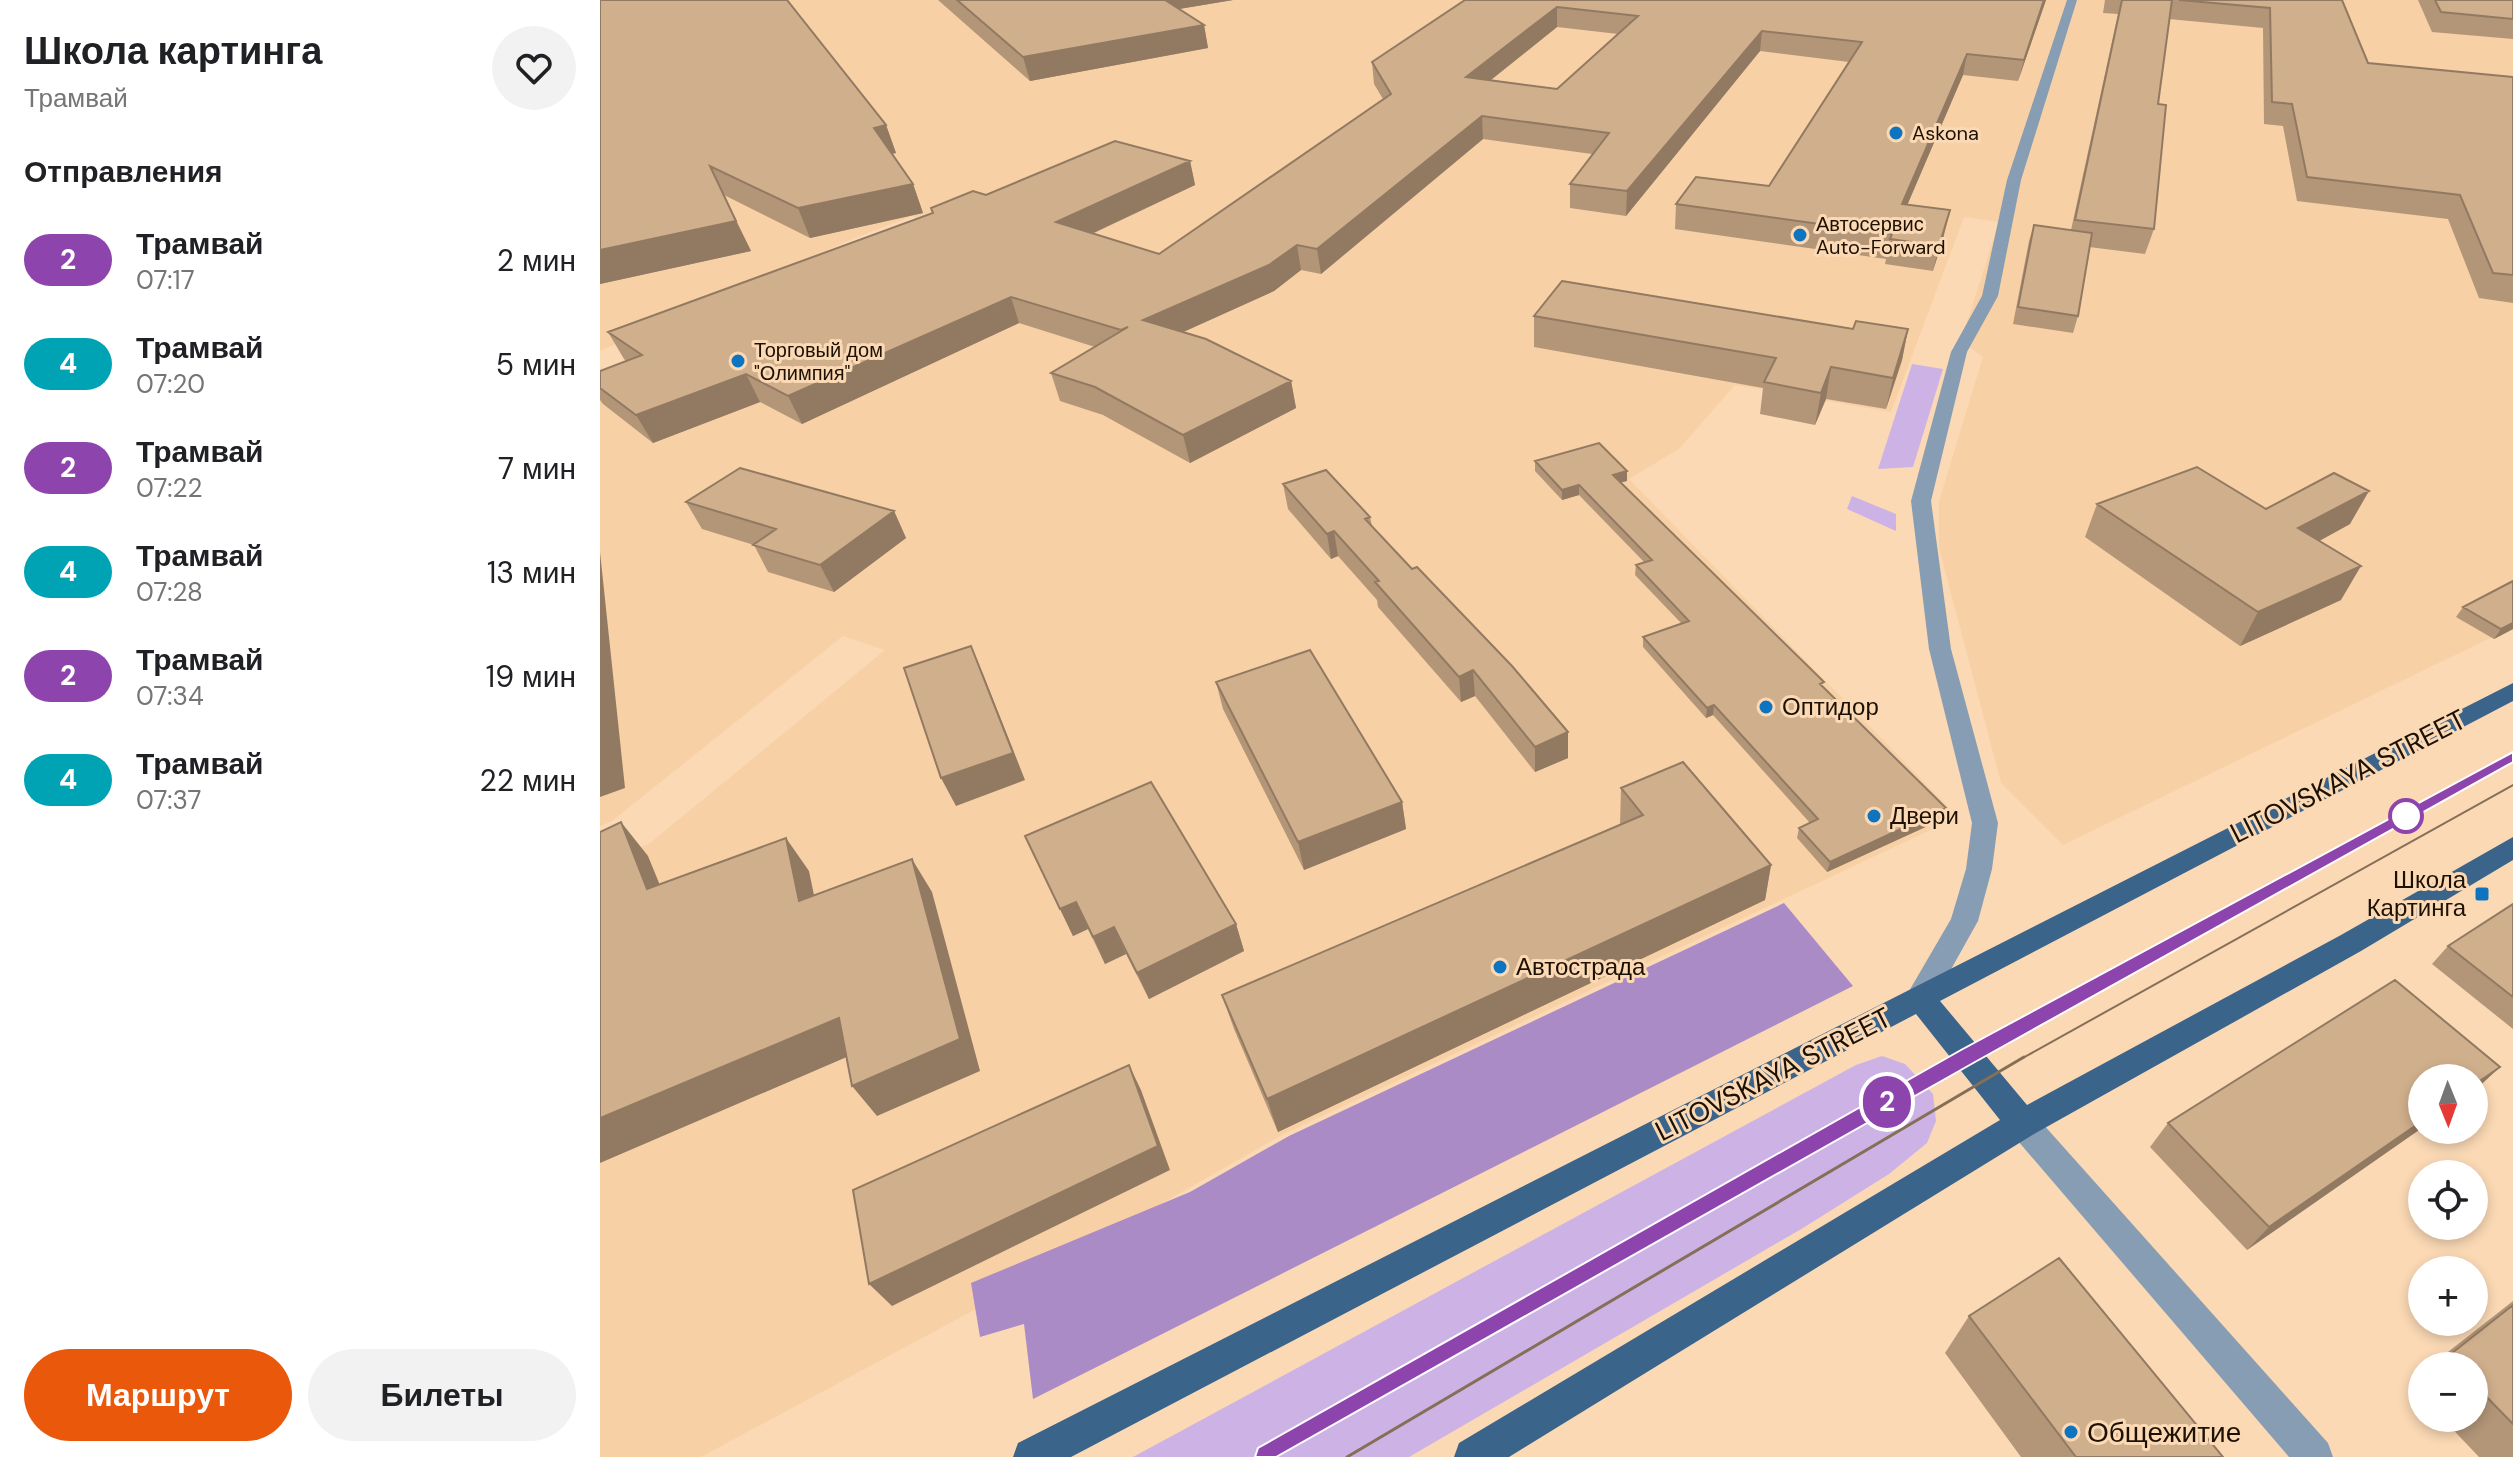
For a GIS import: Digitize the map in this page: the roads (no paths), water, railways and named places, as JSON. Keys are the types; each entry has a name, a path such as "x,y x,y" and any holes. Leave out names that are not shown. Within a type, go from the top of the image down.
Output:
{"main road":[{"name":"LITOVSKAYA STREET","path":"1032,1457 2513,691"},
{"path":"1473,1457 2023,1124 2351,943 2513,847"},
{"path":"1920,998 2023,1124"}],"street":[{"path":"1920,998 1964,921 1979,869 1985,823 1940,649 1921,501 1959,352 1990,296 2014,180 2072,0"},
{"path":"2023,1124 2314,1457"}],"tram line":[{"path":"1962,1059 2513,758"},
{"name":"2","path":"1267,1457 1968,1056 2513,758"},
{"path":"2021,1059 2513,785"},
{"path":"1267,1457 1966,1057"},
{"path":"1347,1457 2024,1057"}],"place":[{"name":"Askona","path":"1896,133"},
{"name":"Автосервис Auto-Forward","path":"1800,235"},
{"name":"Торговый дом \"Олимпия\"","path":"738,361"},
{"name":"Оптидор","path":"1766,707"},
{"name":"Двери","path":"1874,816"},
{"name":"Школа Картинга","path":"2482,894"},
{"name":"Автострада","path":"1500,967"},
{"name":"Общежитие","path":"2071,1432"}]}
